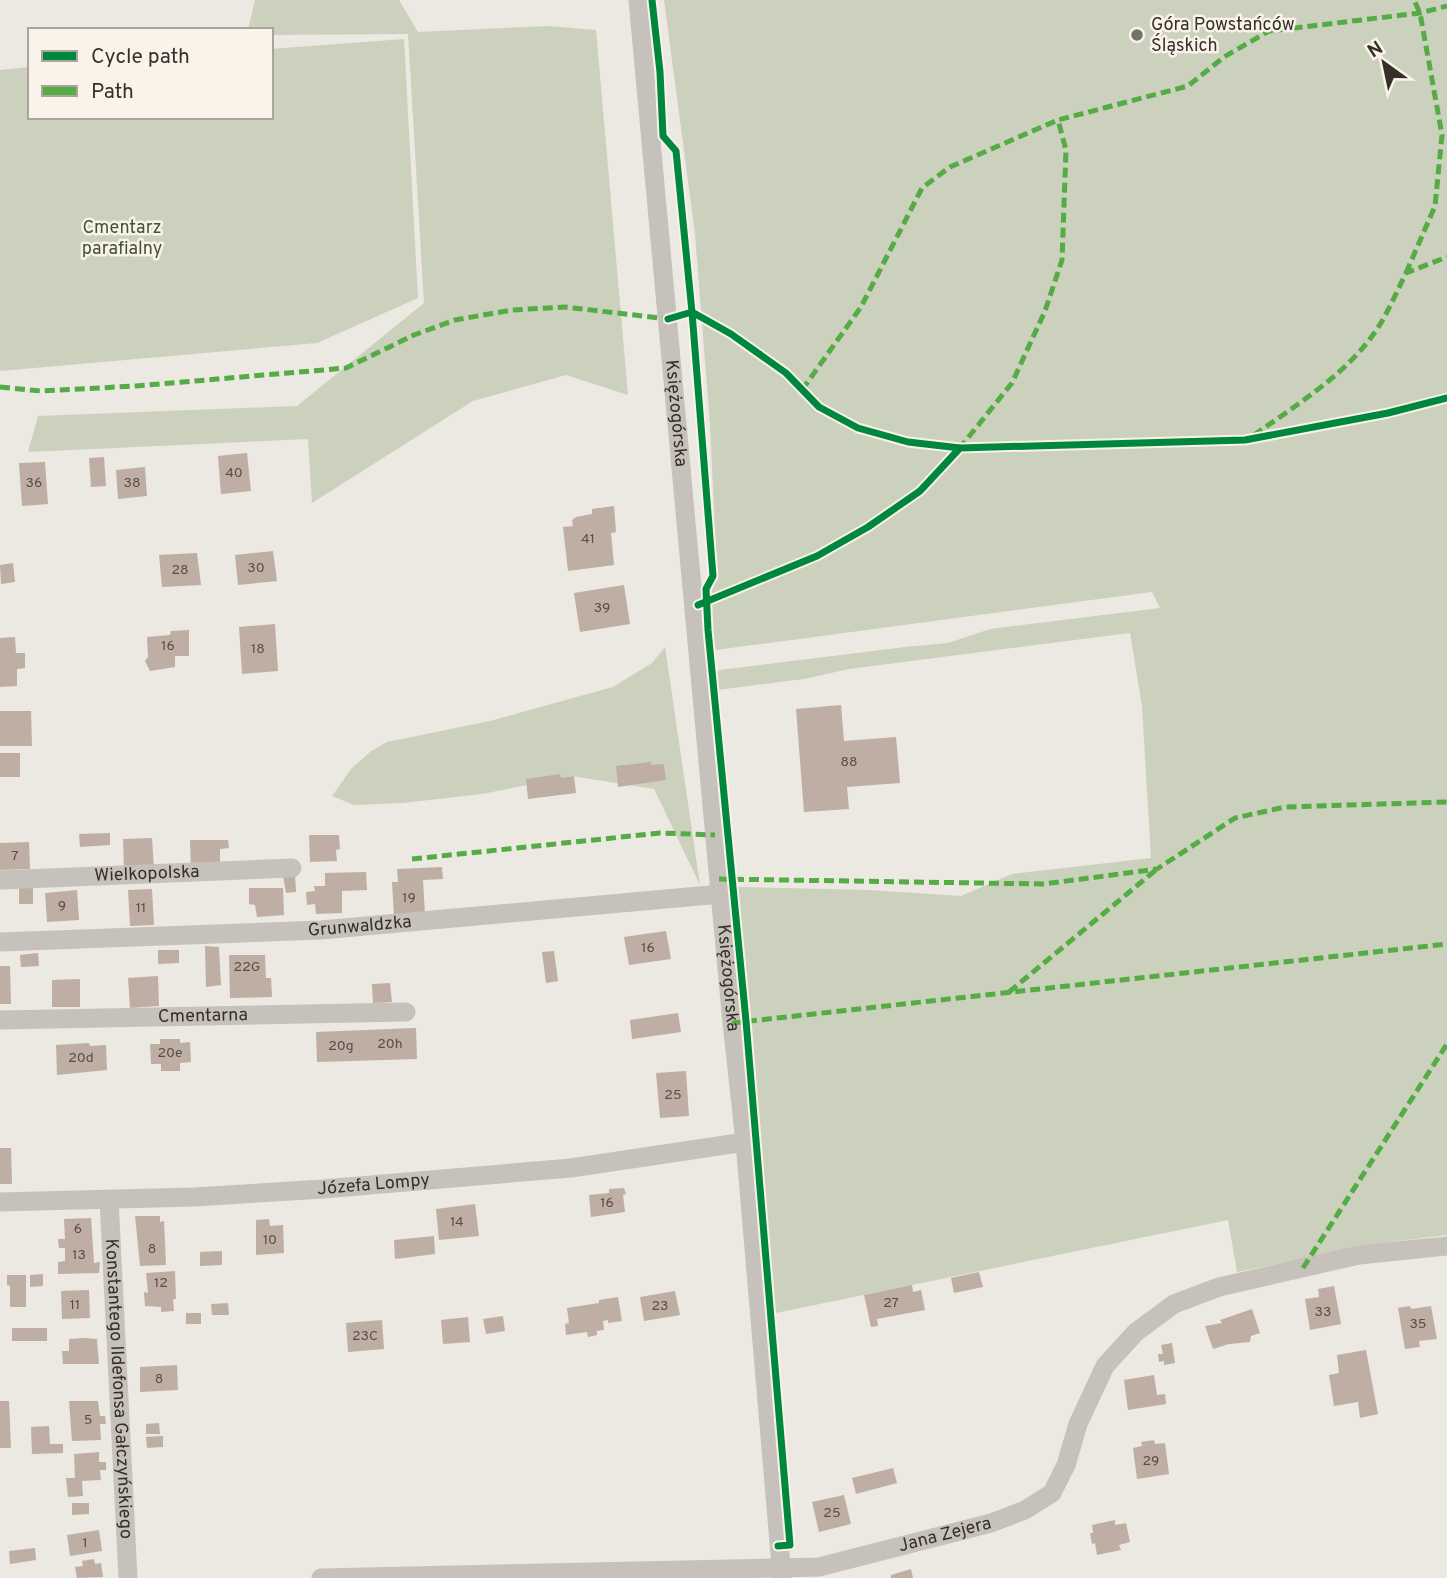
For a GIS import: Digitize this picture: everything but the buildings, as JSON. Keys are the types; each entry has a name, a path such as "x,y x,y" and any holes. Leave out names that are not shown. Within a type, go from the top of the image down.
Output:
{"street":[{"name":"Księżogórska","path":"638,0 745,1142 781,1573"},
{"name":"Wielkopolska","path":"0,880 292,868"},
{"name":"Grunwaldzka","path":"0,942 321,930 721,894"},
{"name":"Cmentarna","path":"0,1020 406,1012"},
{"name":"Józefa Lompy","path":"0,1202 109,1200 323,1189 571,1168 745,1142"},
{"name":"Konstantego Ildefonsa Gałczyńskiego","path":"109,1200 128,1578"},
{"name":"Jana Zejera","path":"321,1578 822,1572 991,1523 1025,1510 1052,1493 1066,1465 1078,1424 1105,1366 1136,1332 1174,1304 1219,1287 1359,1255 1447,1246"}],"green space":[{"path":"255,0 399,0 418,32 548,26 596,30 628,395 566,375 473,401 312,503 308,439 28,452 38,416 297,406 424,303 408,34 273,35 273,28 248,28"},
{"path":"664,0 1447,0 1447,1235 1376,1244 1237,1272 1228,1220 771,1314 737,887 869,890 961,896 1012,874 1151,858 1142,706 1130,633 849,669 804,679 717,690 716,678 719,670 948,643 990,629 1160,608 1152,592 716,650 710,623 710,603 717,576 710,425 695,234"},
{"name":"Cmentarz parafialny","path":"404,39 418,298 317,343 0,371 0,70 28,67 28,119 273,119 273,49"},
{"path":"665,647 700,885 654,789 572,776 482,794 403,803 354,805 332,796 351,769 370,752 387,742 490,721 613,687 652,663"}],"marked path":[{"path":"1406,273 1435,206 1442,135 1420,13 1414,0"},
{"path":"959,449 1012,383 1045,311 1062,260 1066,150 1058,120 1188,86 1224,57 1269,31 1420,13 1447,6"},
{"path":"802,390 861,307 922,188 950,167 1058,120"},
{"path":"1254,435 1322,386 1353,358 1379,326 1406,273 1447,257"},
{"path":"0,387 41,391 136,386 346,368 414,335 455,320 512,310 565,307 668,319 673,317"},
{"path":"719,879 1044,884 1157,869 1235,818 1285,807 1447,802"},
{"path":"412,859 660,833 715,835"},
{"path":"1009,992 1157,869"},
{"path":"732,1023 1447,944"},
{"path":"1303,1268 1447,1044"}],"cycle path":[{"path":"652,0 660,72 663,136 676,151 692,312 713,576 706,589 708,630 746,1021 790,1545 778,1546"},
{"path":"668,319 692,312 731,334 786,373 819,407 858,428 908,442 960,448 1245,440 1388,413 1447,398"},
{"path":"698,605 817,556 868,527 920,491 960,448"}],"place":[{"name":"Góra Powstańców Śląskich","path":"1137,35"}]}
